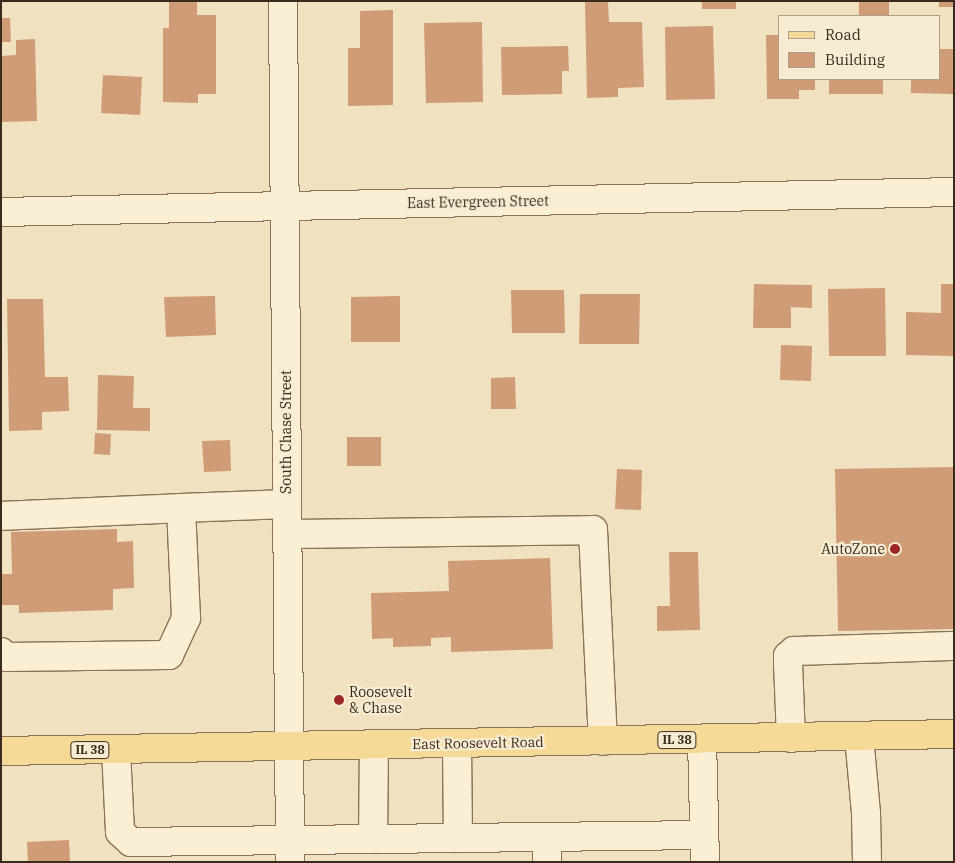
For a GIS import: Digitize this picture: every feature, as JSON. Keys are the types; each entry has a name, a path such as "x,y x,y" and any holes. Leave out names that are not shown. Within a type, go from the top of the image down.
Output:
{"main road":[{"name":"East Roosevelt Road","path":"1,751 374,746 954,734"}],"street":[{"name":"South Chase Street","path":"283,1 290,851"},
{"name":"East Evergreen Street","path":"1,212 954,192"},
{"path":"1,516 287,504"},
{"path":"1,652 6,657 169,655 186,618 182,508"},
{"path":"287,534 592,530 603,741"},
{"path":"791,738 788,656 794,651 954,646"},
{"path":"859,736 866,812 867,862"},
{"path":"702,739 705,862"},
{"path":"457,744 458,838"},
{"path":"373,839 374,746"},
{"path":"116,750 120,832 131,842 290,851 373,839 458,838 547,850 704,835"}],"building":[{"path":"169,1 197,1 197,15 216,15 216,94 198,94 198,103 163,102 163,28 169,28"},
{"path":"608,1 609,22 642,22 644,87 618,88 618,97 587,98 585,2"},
{"path":"702,1 736,1 736,9 702,9"},
{"path":"859,1 889,1 889,15 859,15"},
{"path":"939,1 954,1 954,7 939,7"},
{"path":"393,10 393,105 348,106 348,48 360,48 360,11"},
{"path":"1,18 10,18 11,42 1,42"},
{"path":"482,22 483,102 426,103 424,23"},
{"path":"713,26 715,99 666,100 665,27"},
{"path":"766,35 778,35 778,80 815,80 815,90 799,90 799,99 767,99"},
{"path":"35,39 37,121 2,122 1,56 16,55 16,40"},
{"path":"568,46 569,71 562,71 562,94 502,95 501,47"},
{"path":"940,49 954,49 954,94 911,93 911,80 940,80"},
{"path":"103,75 142,77 140,115 101,113"},
{"path":"829,80 883,80 883,94 829,94"},
{"path":"754,284 812,285 812,308 791,307 791,328 753,328"},
{"path":"941,284 954,284 954,356 906,355 906,312 941,313"},
{"path":"885,288 886,356 829,356 828,289"},
{"path":"511,290 564,290 565,333 512,333"},
{"path":"580,294 640,294 639,344 579,344"},
{"path":"215,296 216,335 166,337 164,297"},
{"path":"400,296 400,342 351,342 351,297"},
{"path":"7,299 43,299 45,377 68,377 69,411 42,412 42,430 9,431"},
{"path":"781,345 812,346 811,381 780,380"},
{"path":"98,375 134,376 133,408 150,408 150,431 97,430"},
{"path":"515,377 516,409 491,409 491,378"},
{"path":"95,433 111,434 110,455 94,454"},
{"path":"347,437 381,437 381,466 347,466"},
{"path":"230,440 231,471 204,472 202,441"},
{"name":"AutoZone","path":"954,467 954,629 838,631 835,469"},
{"path":"617,469 642,470 641,510 615,509"},
{"path":"117,529 117,542 133,541 134,588 113,589 113,610 19,613 19,605 1,605 1,574 12,574 11,532"},
{"path":"669,552 698,552 700,630 657,631 657,606 670,606"},
{"path":"550,558 553,649 451,652 451,637 431,638 431,646 393,647 393,638 372,639 371,593 449,591 448,561"},
{"path":"69,840 70,862 28,862 27,842"}],"place":[{"name":"AutoZone","path":"895,549"},
{"name":"Roosevelt & Chase","path":"339,700"}]}
